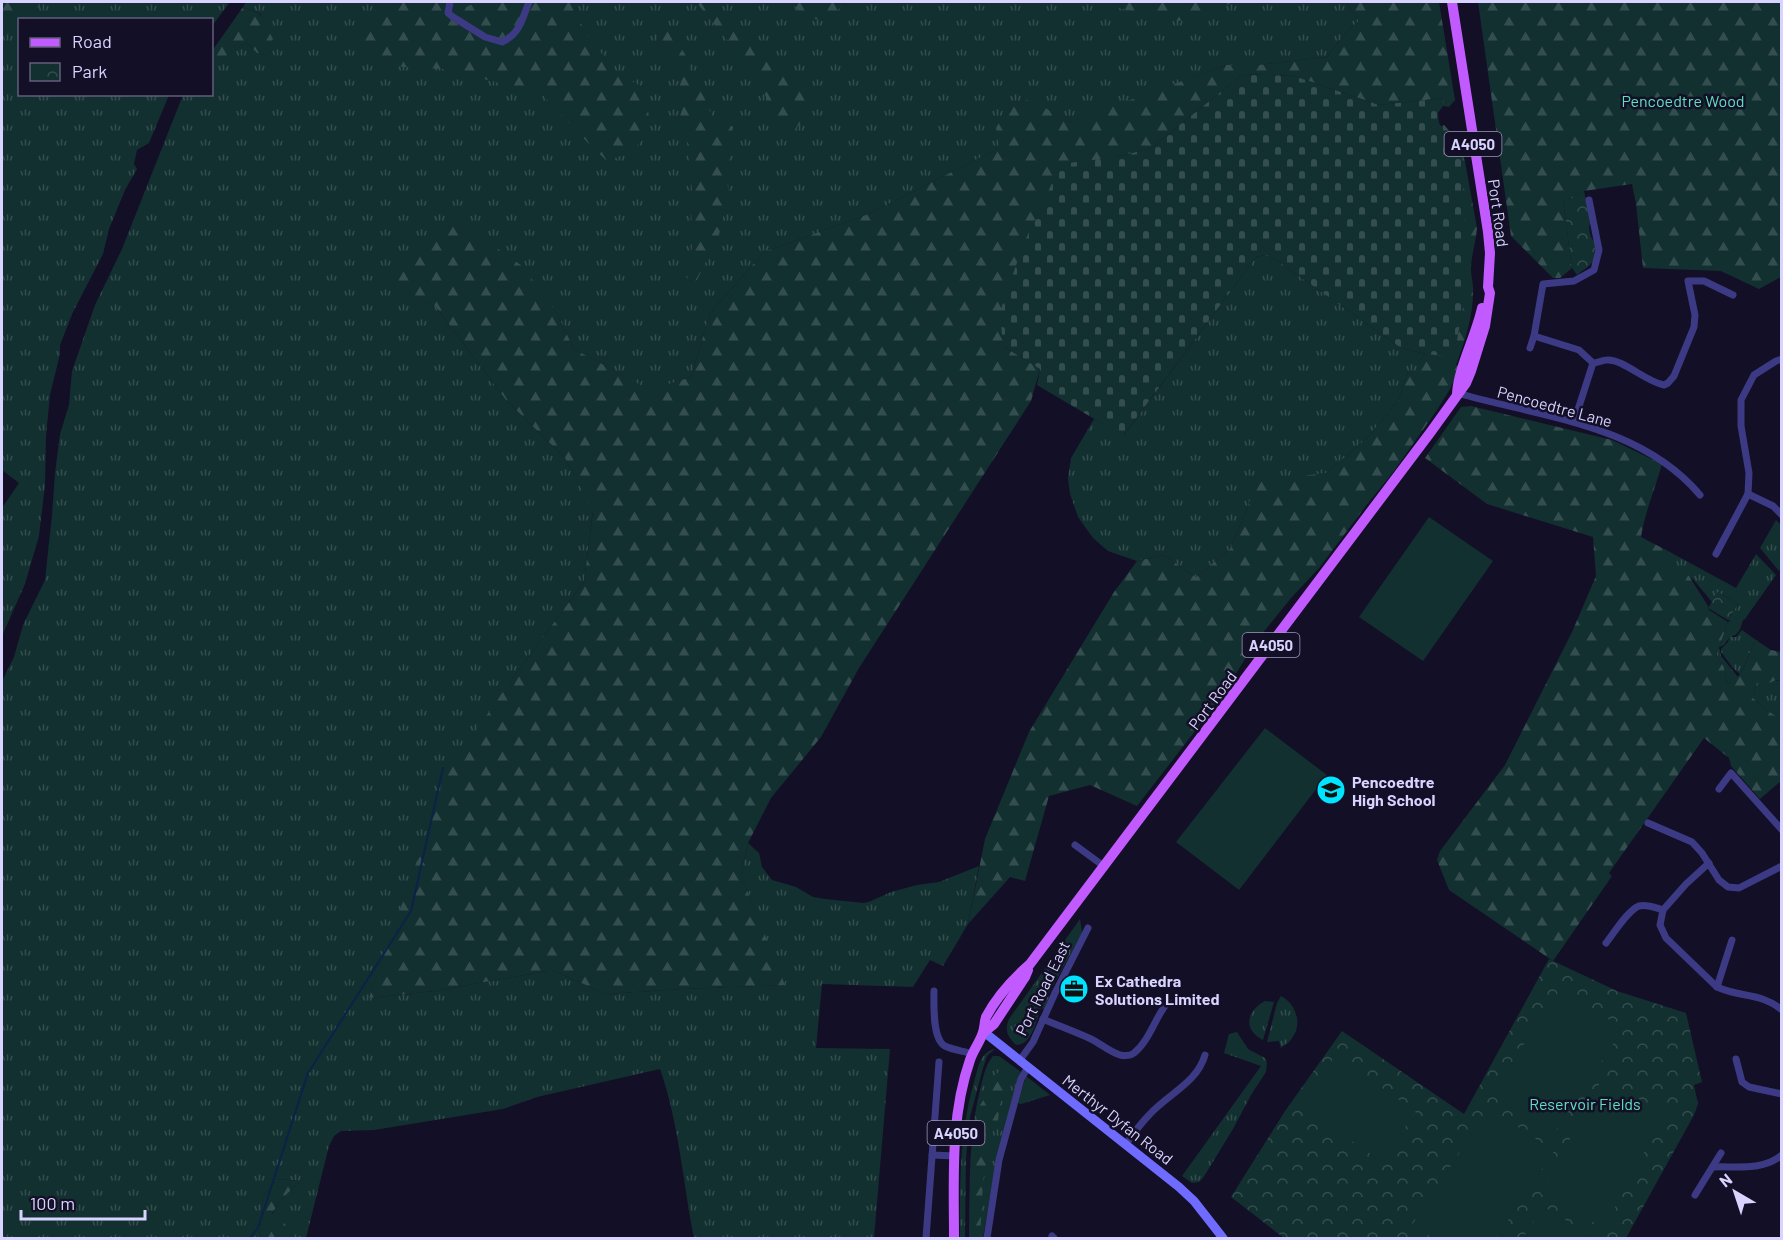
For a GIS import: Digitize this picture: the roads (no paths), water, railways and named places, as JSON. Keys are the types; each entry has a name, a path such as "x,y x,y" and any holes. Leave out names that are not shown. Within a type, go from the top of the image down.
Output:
{"main road":[{"name":"Port Road","path":"984,1032 994,1024 1025,977 1030,964 1423,442 1457,393 1458,380 1471,347 1488,286 1490,254 1452,2"},
{"name":"A4050","path":"954,1239 958,1110 973,1054 984,1032"}],"street":[{"path":"450,2 448,13 453,17 485,37 502,42 512,38 529,2"},
{"path":"1530,348 1543,285 1574,281 1594,270 1599,250 1589,200"},
{"path":"1593,363 1610,360 1664,385 1674,376 1694,327 1695,315 1688,281 1704,281 1733,295"},
{"path":"1534,336 1579,350 1593,363"},
{"path":"1716,554 1748,494 1749,473 1741,426 1740,400 1755,375 1782,359"},
{"path":"1574,422 1593,363"},
{"name":"Pencoedtre Lane","path":"1457,393 1574,422 1607,433 1644,449 1671,467 1700,495"},
{"path":"1748,494 1773,506 1782,515"},
{"path":"1719,789 1731,774 1782,830"},
{"path":"1648,824 1692,842 1719,880 1728,887 1739,888 1782,866"},
{"path":"1075,844 1105,867"},
{"path":"1709,863 1663,910 1660,925 1666,938 1717,987 1762,998 1782,1010"},
{"path":"1606,943 1632,910 1641,905 1663,910"},
{"name":"Port Road East","path":"1020,1060 1033,1042 1088,928"},
{"path":"1717,987 1732,940"},
{"path":"934,991 935,1022 939,1041 945,1046 973,1054"},
{"path":"1043,1019 1089,1038 1114,1053 1124,1056 1133,1053 1138,1048 1168,1002"},
{"name":"Merthyr Dyfan Road","path":"984,1032 1188,1195 1223,1239"},
{"path":"1126,1144 1151,1112 1190,1080 1205,1055"},
{"path":"1736,1059 1742,1082 1749,1087 1782,1094"},
{"path":"926,1239 939,1062"},
{"path":"987,1239 999,1160 1021,1079 1028,1067"},
{"path":"1695,1195 1721,1153"},
{"path":"932,1155 955,1156"},
{"path":"1713,1167 1763,1166 1782,1155"}],"waterway":[{"path":"250,1238 258,1228 308,1073 411,911 443,768"}],"place":[{"name":"Pencoedtre High School","path":"1331,790"},
{"name":"Ex Cathedra Solutions Limited","path":"1074,989"}],"park label":[{"name":"Pencoedtre Wood","path":"1683,100"},
{"name":"Reservoir Fields","path":"1585,1103"}]}
